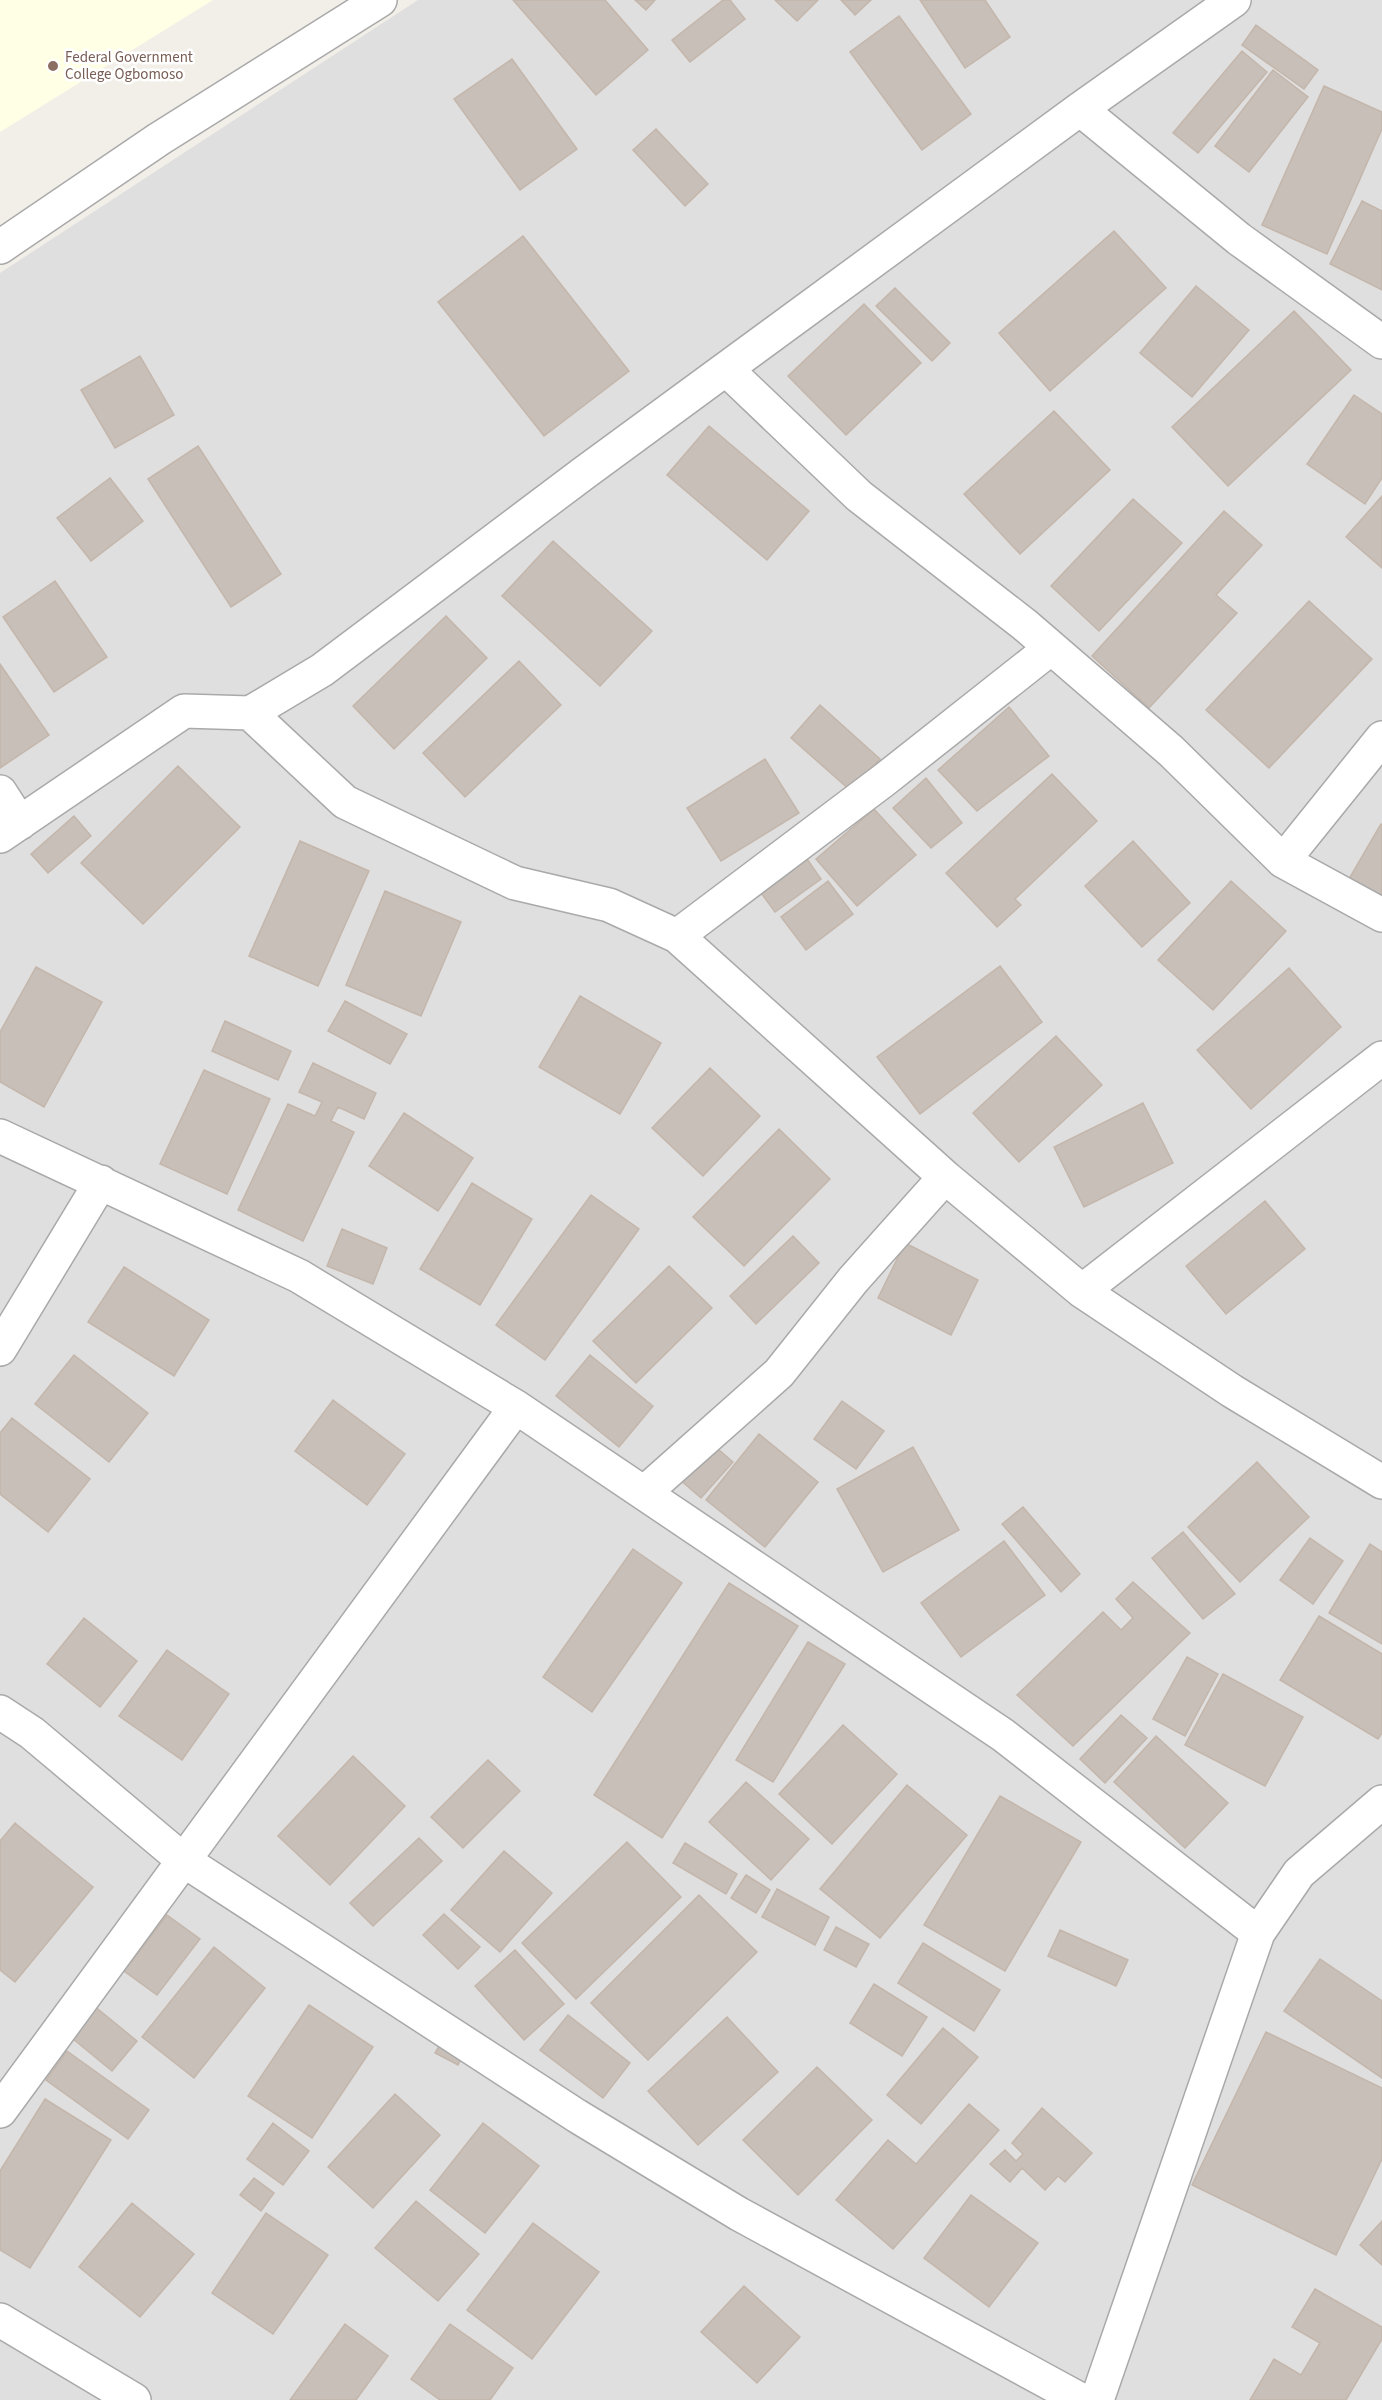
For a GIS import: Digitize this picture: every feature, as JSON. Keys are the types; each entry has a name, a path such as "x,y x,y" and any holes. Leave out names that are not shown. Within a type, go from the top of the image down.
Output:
{"street":[{"path":"0,247 159,139 380,0"},
{"path":"0,792 10,829 184,711 250,712 322,670 726,369 1234,0"},
{"path":"1080,110 1239,239 1382,342"},
{"path":"726,369 859,496 992,598 1171,751 1283,861 1382,915"},
{"path":"677,936 875,787 1051,648"},
{"path":"250,712 345,802 515,883 609,905 677,936 945,1177 1082,1291 1232,1391 1382,1482"},
{"path":"1283,861 1382,738"},
{"path":"1082,1291 1382,1058"},
{"path":"0,1136 300,1276 516,1407 1003,1735 1258,1933"},
{"path":"644,1493 779,1373 852,1280 945,1177"},
{"path":"0,1349 101,1182"},
{"path":"0,2111 516,1407"},
{"path":"0,1712 32,1733 183,1860 577,2116 739,2214 1081,2400"},
{"path":"1097,2400 1258,1933 1299,1873 1382,1802"},
{"path":"0,2320 134,2400"}],"shaded area":[{"name":"Federal Government College Ogbomoso","path":"0,0 213,0 0,132"},
{"path":"418,0 1382,0 1382,2400 0,2400 0,273"}],"building":[{"path":"513,0 605,0 648,50 596,95"},
{"path":"635,0 655,0 646,10"},
{"path":"723,0 730,0 745,19 690,62 672,40"},
{"path":"775,0 818,0 797,21"},
{"path":"841,0 871,0 855,15"},
{"path":"920,0 985,0 1010,37 965,68"},
{"path":"899,16 971,114 922,150 850,52"},
{"path":"1256,25 1318,70 1304,89 1242,45"},
{"path":"1242,51 1267,72 1198,153 1173,133"},
{"path":"512,59 577,149 520,190 454,99"},
{"path":"1273,70 1308,97 1249,172 1215,146"},
{"path":"1324,86 1382,112 1382,129 1327,254 1262,225"},
{"path":"656,129 708,184 685,206 633,150"},
{"path":"1362,201 1382,211 1382,290 1330,264"},
{"path":"1114,231 1166,288 1050,391 999,333"},
{"path":"523,236 629,371 544,436 438,302"},
{"path":"1196,286 1249,330 1192,397 1140,353"},
{"path":"895,288 950,343 932,361 876,306"},
{"path":"864,304 921,363 846,435 788,376"},
{"path":"1294,311 1351,370 1228,486 1172,427"},
{"path":"140,356 174,415 115,448 81,390"},
{"path":"1354,395 1382,414 1382,478 1365,504 1307,464"},
{"path":"1054,411 1110,470 1020,554 964,494"},
{"path":"709,426 809,511 767,560 667,475"},
{"path":"198,446 281,574 231,607 148,479"},
{"path":"110,478 143,521 91,561 57,518"},
{"path":"1382,496 1382,568 1346,537"},
{"path":"1133,499 1182,543 1099,631 1051,586"},
{"path":"1224,511 1262,545 1216,595 1237,613 1149,708 1092,656"},
{"path":"553,541 652,631 600,686 502,596"},
{"path":"55,581 107,657 54,692 3,617"},
{"path":"1309,601 1372,659 1269,768 1206,710"},
{"path":"446,616 487,658 394,749 353,706"},
{"path":"519,661 561,705 465,797 423,753"},
{"path":"0,664 49,735 0,768"},
{"path":"820,705 880,759 851,791 791,738"},
{"path":"1009,707 1049,756 977,811 938,770"},
{"path":"765,759 799,813 721,861 687,808"},
{"path":"178,766 240,827 143,924 81,863"},
{"path":"1052,774 1097,821 1015,899 1021,905 997,927 946,873"},
{"path":"926,778 962,823 931,848 893,808"},
{"path":"874,809 916,855 857,906 816,859"},
{"path":"74,816 91,836 48,873 31,854"},
{"path":"1382,825 1382,904 1346,884"},
{"path":"300,841 369,871 318,986 249,956"},
{"path":"1133,841 1190,903 1142,947 1085,886"},
{"path":"807,859 821,879 775,912 761,893"},
{"path":"828,881 853,914 806,950 781,917"},
{"path":"1231,881 1286,931 1213,1010 1158,960"},
{"path":"385,891 461,922 421,1016 346,985"},
{"path":"1000,966 1042,1022 920,1114 877,1057"},
{"path":"36,967 102,1002 44,1107 0,1082 0,1032"},
{"path":"1289,968 1341,1027 1251,1109 1197,1050"},
{"path":"580,996 661,1043 620,1114 539,1067"},
{"path":"345,1001 407,1034 390,1064 328,1031"},
{"path":"225,1021 291,1051 278,1080 212,1051"},
{"path":"1056,1036 1102,1085 1019,1162 973,1113"},
{"path":"313,1063 376,1093 364,1119 338,1107 331,1121 354,1132 303,1241 238,1210 288,1104 315,1116 322,1102 299,1092"},
{"path":"710,1068 760,1116 703,1176 652,1128"},
{"path":"204,1070 270,1099 227,1194 160,1164"},
{"path":"1143,1103 1173,1163 1084,1207 1054,1147"},
{"path":"404,1113 473,1158 438,1211 369,1166"},
{"path":"779,1129 830,1179 744,1266 693,1217"},
{"path":"472,1183 532,1219 480,1305 420,1269"},
{"path":"591,1195 639,1229 545,1360 496,1325"},
{"path":"1265,1201 1305,1249 1226,1314 1186,1266"},
{"path":"342,1229 387,1248 373,1284 327,1266"},
{"path":"793,1236 819,1263 756,1324 730,1296"},
{"path":"905,1243 978,1280 951,1335 878,1298"},
{"path":"669,1266 712,1308 636,1383 593,1341"},
{"path":"124,1267 209,1320 174,1376 88,1322"},
{"path":"74,1355 148,1413 109,1462 35,1404"},
{"path":"590,1355 653,1406 619,1447 556,1396"},
{"path":"333,1400 405,1454 367,1505 295,1451"},
{"path":"842,1401 884,1431 856,1469 814,1439"},
{"path":"12,1418 90,1479 48,1532 0,1494 0,1433"},
{"path":"759,1434 818,1482 765,1547 706,1500"},
{"path":"711,1443 733,1462 701,1498 679,1479"},
{"path":"913,1447 959,1530 883,1572 837,1489"},
{"path":"1257,1462 1309,1517 1240,1582 1188,1527"},
{"path":"1023,1507 1080,1574 1061,1592 1002,1524"},
{"path":"1183,1532 1235,1594 1203,1619 1152,1558"},
{"path":"1310,1538 1343,1561 1313,1604 1280,1580"},
{"path":"1004,1541 1045,1595 961,1657 921,1603"},
{"path":"1370,1544 1382,1552 1382,1644 1329,1613"},
{"path":"633,1549 682,1583 592,1712 543,1677"},
{"path":"1133,1582 1190,1633 1073,1746 1017,1695 1103,1612 1121,1630 1133,1618 1116,1599"},
{"path":"729,1583 798,1626 662,1838 594,1795"},
{"path":"1319,1616 1382,1654 1382,1733 1378,1739 1280,1680"},
{"path":"84,1618 137,1661 100,1707 47,1664"},
{"path":"808,1642 845,1664 773,1782 736,1760"},
{"path":"167,1650 229,1694 182,1760 119,1716"},
{"path":"1187,1657 1218,1674 1185,1736 1153,1719"},
{"path":"1223,1674 1303,1717 1265,1786 1185,1745"},
{"path":"1121,1715 1147,1738 1105,1783 1080,1759"},
{"path":"843,1725 897,1774 832,1844 779,1794"},
{"path":"1156,1736 1228,1803 1185,1848 1114,1782"},
{"path":"353,1756 405,1806 330,1885 278,1836"},
{"path":"488,1760 520,1791 463,1848 431,1817"},
{"path":"746,1782 809,1839 771,1880 709,1822"},
{"path":"907,1785 967,1835 880,1938 820,1889"},
{"path":"1000,1796 1081,1842 1005,1971 924,1925"},
{"path":"15,1823 93,1887 15,1982 0,1970 0,1841"},
{"path":"419,1838 442,1861 373,1926 350,1903"},
{"path":"627,1842 681,1897 576,1999 522,1943"},
{"path":"685,1843 737,1874 726,1894 673,1863"},
{"path":"504,1851 552,1893 500,1952 451,1910"},
{"path":"746,1875 770,1890 756,1913 731,1898"},
{"path":"777,1889 829,1917 815,1945 762,1917"},
{"path":"699,1895 757,1952 648,2060 591,2003"},
{"path":"444,1914 480,1947 458,1969 423,1935"},
{"path":"167,1915 200,1939 157,1995 124,1971"},
{"path":"836,1927 869,1944 856,1967 824,1950"},
{"path":"1060,1930 1128,1960 1116,1986 1048,1956"},
{"path":"923,1943 1000,1990 974,2031 898,1983"},
{"path":"214,1947 265,1988 194,2078 142,2037"},
{"path":"515,1950 564,2004 524,2040 475,1986"},
{"path":"1320,1959 1382,2001 1382,2078 1284,2011"},
{"path":"874,1984 927,2017 902,2056 850,2023"},
{"path":"93,2005 137,2041 112,2071 67,2034"},
{"path":"309,2005 373,2047 312,2138 248,2096"},
{"path":"568,2015 630,2063 603,2098 540,2050"},
{"path":"727,2017 778,2072 698,2145 648,2091"},
{"path":"943,2028 978,2057 921,2124 887,2095"},
{"path":"1266,2032 1382,2088 1382,2159 1336,2255 1192,2185"},
{"path":"444,2038 466,2049 458,2065 435,2053"},
{"path":"67,2051 149,2110 128,2139 46,2080"},
{"path":"817,2067 872,2120 798,2195 743,2140"},
{"path":"395,2094 440,2135 373,2208 328,2167"},
{"path":"45,2099 111,2140 30,2268 0,2250 0,2171"},
{"path":"969,2104 999,2130 893,2249 836,2200 888,2140 916,2164"},
{"path":"1042,2108 1092,2153 1065,2182 1058,2176 1045,2190 1022,2168 1010,2182 990,2164 1005,2150 1016,2161 1023,2154 1012,2143"},
{"path":"273,2123 309,2151 283,2185 247,2159"},
{"path":"483,2123 539,2166 485,2233 430,2190"},
{"path":"254,2178 274,2193 261,2211 240,2195"},
{"path":"971,2195 1038,2243 989,2307 924,2258"},
{"path":"416,2201 479,2254 438,2301 375,2248"},
{"path":"132,2203 194,2254 140,2317 79,2267"},
{"path":"266,2213 328,2255 273,2334 212,2293"},
{"path":"1382,2221 1382,2265 1360,2245"},
{"path":"533,2223 599,2272 532,2359 467,2310"},
{"path":"744,2286 800,2337 757,2383 701,2332"},
{"path":"1315,2289 1382,2327 1382,2339 1346,2400 1250,2400 1274,2359 1301,2375 1320,2343 1292,2327"},
{"path":"345,2324 388,2356 356,2400 290,2400"},
{"path":"450,2324 513,2368 490,2400 440,2400 411,2379"}],"place":[{"name":"Federal Government College Ogbomoso","path":"53,66"}]}
